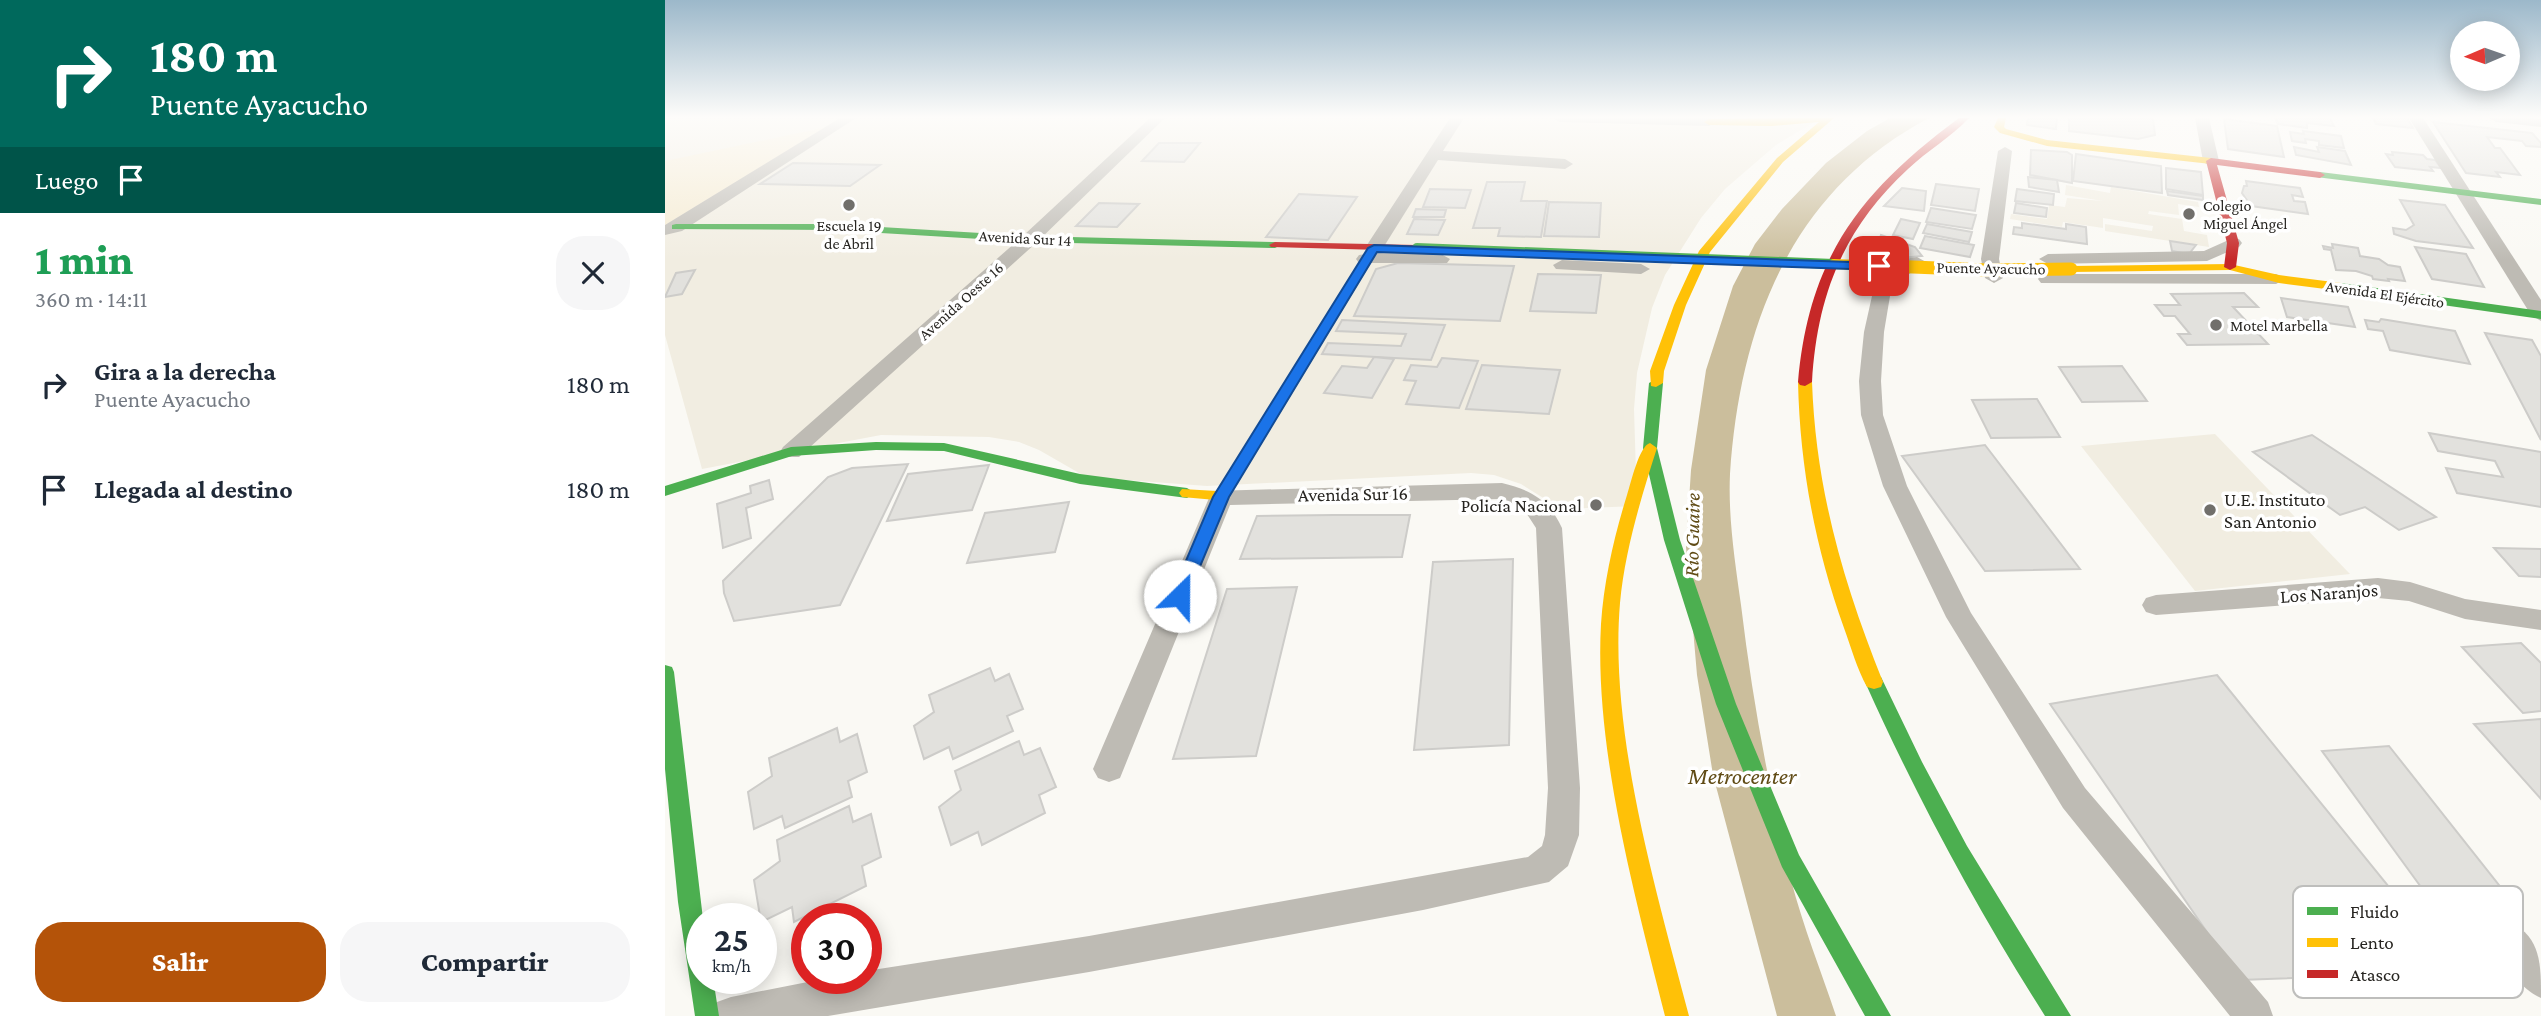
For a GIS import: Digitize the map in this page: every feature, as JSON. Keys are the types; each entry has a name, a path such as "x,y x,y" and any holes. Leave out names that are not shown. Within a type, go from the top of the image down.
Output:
{"main road":[{"path":"1677,1016 1648,902 1620,762 1611,696 1609,635 1612,597 1631,501 1650,448 1657,371 1679,305 1705,251 1776,165"},
{"path":"1902,165 1876,191 1857,217 1817,300 1809,332 1804,392 1817,514 1854,635 1881,698 1954,848 2010,943 2059,1016"},
{"path":"2212,165 2233,243 2230,267"},
{"path":"2247,165 2541,202"},
{"name":"Avenida Sur 14","path":"671,228 831,227 1369,254"},
{"name":"Puente Ayacucho","path":"1369,254 1417,248 1987,270 2230,267"},
{"path":"1221,497 1369,254"},
{"name":"Avenida El Ejército","path":"2230,267 2279,279 2541,315"},
{"name":"Avenida Sur 16","path":"665,491 791,452 876,446 944,447 990,456 1080,480 1221,497"},
{"path":"1650,448 1672,540 1726,704 1790,860 1879,1016"},
{"path":"665,672 689,902 707,1016"}],"street":[{"path":"671,228 772,165"},
{"name":"Avenida Oeste 16","path":"791,452 1030,239 1108,165"},
{"path":"1427,165 1369,254 1641,269"},
{"path":"1994,278 1990,259 2003,165"},
{"path":"2446,165 2541,315"},
{"path":"2233,243 2207,256 1990,259 1910,263 1892,278 1881,296 1874,332 1870,381 1872,415 1895,486 1960,617 2074,797 2254,1016"},
{"path":"1892,278 2279,279"},
{"name":"Avenida Sur 16","path":"731,1016 865,990 1102,952 1423,894 1537,871 1556,855 1562,835 1564,788 1549,528 1543,513 1522,495 1502,491 1221,497"},
{"path":"1109,769 1221,497"},
{"name":"Los Naranjos","path":"2156,606 2378,588 2410,592 2465,609 2541,620"},
{"path":"2523,956 2541,979"}],"shaded area":[{"path":"665,165 1752,165 1725,189 1701,218 1665,275 1652,308 1637,373 1634,409 1637,506 1561,509 1521,484 1494,475 1471,473 1207,486 1086,477 1039,450 1019,442 989,437 881,435 702,469 665,335"},
{"path":"665,165 764,165 665,225"},
{"path":"2066,185 2110,193 2111,187 2198,202 2199,207 2178,204 2179,215 2149,211 2148,214 2182,219 2184,231 2207,235 2209,247 2105,231 2105,224 2152,231 2153,226 2103,218 2103,228 2063,222 2062,227 2010,219 2011,214 2047,219 2049,205 2065,207 2067,198 2103,201 2065,195"},
{"name":"U.E. Instituto San Antonio","path":"2215,434 2350,574 2195,591 2081,446"}],"water":[{"name":"Metrocenter","path":"1824,165 1861,165 1841,183 1808,223 1781,268 1761,315 1746,366 1736,419 1730,474 1734,556 1768,778 1791,880 1836,1016 1777,1016 1713,775 1697,675 1686,547 1691,470 1706,370 1733,286 1755,244 1782,209"}],"building":[{"path":"789,165 879,165 850,186 760,184"},
{"path":"2030,165 2072,165 2072,183 2030,175"},
{"path":"2075,165 2157,165 2161,166 2162,193 2073,181"},
{"path":"2439,165 2441,168 2430,167 2433,171 2395,167"},
{"path":"2461,165 2513,165 2520,175 2496,172 2500,177 2466,173"},
{"path":"2166,168 2201,172 2203,195 2166,189"},
{"path":"2028,177 2057,180 2059,192 2029,187"},
{"path":"2246,181 2300,188 2303,197 2292,195 2294,201 2305,202 2308,214 2251,206 2242,193 2244,186 2247,186"},
{"path":"1487,182 1525,182 1521,201 1547,201 1541,237 1498,236 1500,228 1473,228"},
{"path":"1936,184 1979,189 1975,211 1931,205"},
{"path":"1902,188 1926,191 1924,211 1884,206"},
{"path":"1430,189 1471,190 1465,208 1423,207"},
{"path":"2017,189 2054,194 2053,205 2015,201"},
{"path":"2167,191 2203,196 2203,200 2168,195"},
{"path":"1299,194 1357,197 1328,240 1266,237"},
{"path":"2400,200 2445,205 2473,248 2416,241 2394,234 2393,228 2406,230 2414,225"},
{"path":"1549,202 1601,203 1599,237 1544,236"},
{"path":"1099,203 1139,204 1117,227 1076,226"},
{"path":"2016,203 2047,208 2046,217 2014,213"},
{"path":"1931,208 1976,215 1972,229 1926,222"},
{"path":"1416,209 1446,210 1444,217 1413,217"},
{"path":"1414,219 1445,220 1438,235 1407,234"},
{"path":"1901,219 1920,223 1913,239 1893,235"},
{"path":"2022,223 2066,229 2066,224 2086,227 2087,244 2013,234 2014,227 2022,228"},
{"path":"1927,224 1972,232 1969,242 1923,233"},
{"path":"1881,235 1915,247 1922,256 1901,258 1877,246"},
{"path":"1925,236 1974,245 1970,257 1920,248"},
{"path":"2170,241 2196,245 2189,254 2172,251"},
{"path":"2332,244 2358,248 2360,256 2379,259 2388,265 2400,267 2405,281 2373,279 2372,276 2356,271 2336,270 2331,250 2324,249 2323,246 2333,248"},
{"path":"2415,247 2466,254 2484,287 2432,279"},
{"path":"1398,263 1514,266 1500,321 1354,316 1376,269"},
{"path":"695,270 682,294 665,297 676,273"},
{"path":"1538,274 1601,275 1596,313 1530,311"},
{"name":"Motel Marbella","path":"2244,293 2258,307 2233,307 2268,344 2187,345 2178,334 2190,334 2175,316 2164,316 2155,305 2180,305 2171,294"},
{"path":"2281,298 2348,307 2355,327 2287,317"},
{"path":"2381,319 2455,331 2470,364 2390,350 2383,331 2368,329 2365,320 2379,322"},
{"path":"1342,320 1445,325 1431,360 1322,354 1328,343 1401,346 1406,334 1336,331"},
{"path":"2485,333 2532,340 2541,356 2541,440"},
{"path":"1374,357 1394,359 1372,398 1324,393 1342,366 1367,368"},
{"path":"1442,358 1478,361 1459,408 1406,404 1416,381 1404,380 1411,365 1437,367"},
{"path":"1482,365 1560,370 1549,414 1466,409"},
{"path":"2122,366 2147,401 2082,402 2059,367"},
{"path":"2037,399 2060,437 1991,438 1972,400"},
{"path":"2429,433 2541,452 2541,507 2457,493 2446,468 2503,477 2495,461 2438,451"},
{"path":"2312,435 2436,517 2399,530 2365,507 2340,515 2253,452"},
{"path":"1985,445 2080,569 1985,571 1902,456"},
{"path":"908,464 840,605 734,621 724,593 723,581 828,477 852,468"},
{"path":"989,465 972,510 887,521 908,474"},
{"path":"769,480 773,499 746,508 751,538 723,548 717,504 751,493 750,486"},
{"path":"1069,502 1055,552 967,563 985,513"},
{"path":"1410,515 1402,557 1240,559 1257,516"},
{"path":"2494,548 2541,549 2541,577 2519,576"},
{"path":"1513,559 1509,745 1414,750 1433,562"},
{"path":"1297,587 1256,756 1173,759 1227,589"},
{"path":"2521,643 2541,663 2541,711 2523,713 2462,647"},
{"path":"990,668 995,681 1009,674 1023,709 1007,716 1013,731 953,759 949,747 924,759 914,726 934,712 929,695"},
{"path":"2217,675 2388,886 2293,886 2293,978 2240,980 2050,704"},
{"path":"2541,719 2541,799 2474,724"},
{"path":"837,728 840,742 857,734 867,772 848,781 852,797 785,828 782,816 754,829 748,792 772,776 769,758"},
{"path":"1019,741 1024,755 1040,748 1056,787 1039,795 1045,813 982,845 978,832 951,845 939,807 961,790 955,771"},
{"path":"2389,746 2500,886 2420,886 2322,751"},
{"path":"849,806 853,822 871,814 881,857 862,866 866,886 832,903 791,903 791,907 777,914 777,903 758,903 754,880 780,861 777,840"}],"traffic: fast":[{"path":"2320,175 2541,202"},
{"path":"676,227 831,227 1030,239 1275,245"},
{"path":"1417,248 1834,264"},
{"path":"2341,287 2541,315"},
{"path":"1656,383 1650,448 1672,540 1726,704 1790,860 1879,1016"},
{"path":"665,491 791,452 876,446 944,447 1080,479 1187,493"},
{"path":"665,672 689,902 707,1016"},
{"path":"1874,682 1960,853 2059,1016"}],"traffic: slow":[{"path":"1656,383 1657,371 1680,305 1705,251 1776,165"},
{"path":"1187,493 1221,497 1374,248"},
{"path":"1834,264 1987,270 2071,269"},
{"path":"2071,269 2230,267 2279,279 2341,287"},
{"path":"1805,382 1810,461 1824,535 1846,609 1874,682"},
{"path":"1650,448 1629,513 1619,557 1610,624 1610,667 1626,793 1677,1016"}],"traffic: jam":[{"path":"1805,382 1808,340 1817,301 1832,264 1851,230 1874,199 1907,165"},
{"path":"2212,165 2233,243 2230,267"},
{"path":"2245,165 2320,175"},
{"path":"1275,245 1417,248"}],"place":[{"name":"Escuela 19 de Abril","path":"849,205"},
{"name":"Colegio Miguel Ángel","path":"2189,214"},
{"name":"Motel Marbella","path":"2216,325"},
{"name":"Policía Nacional","path":"1596,505"},
{"name":"U.E. Instituto San Antonio","path":"2210,510"}],"route":[{"path":"1180,596 1221,497 1374,248 1879,266"}],"water label":[{"name":"Río Guaire","path":"1692,535"}]}
